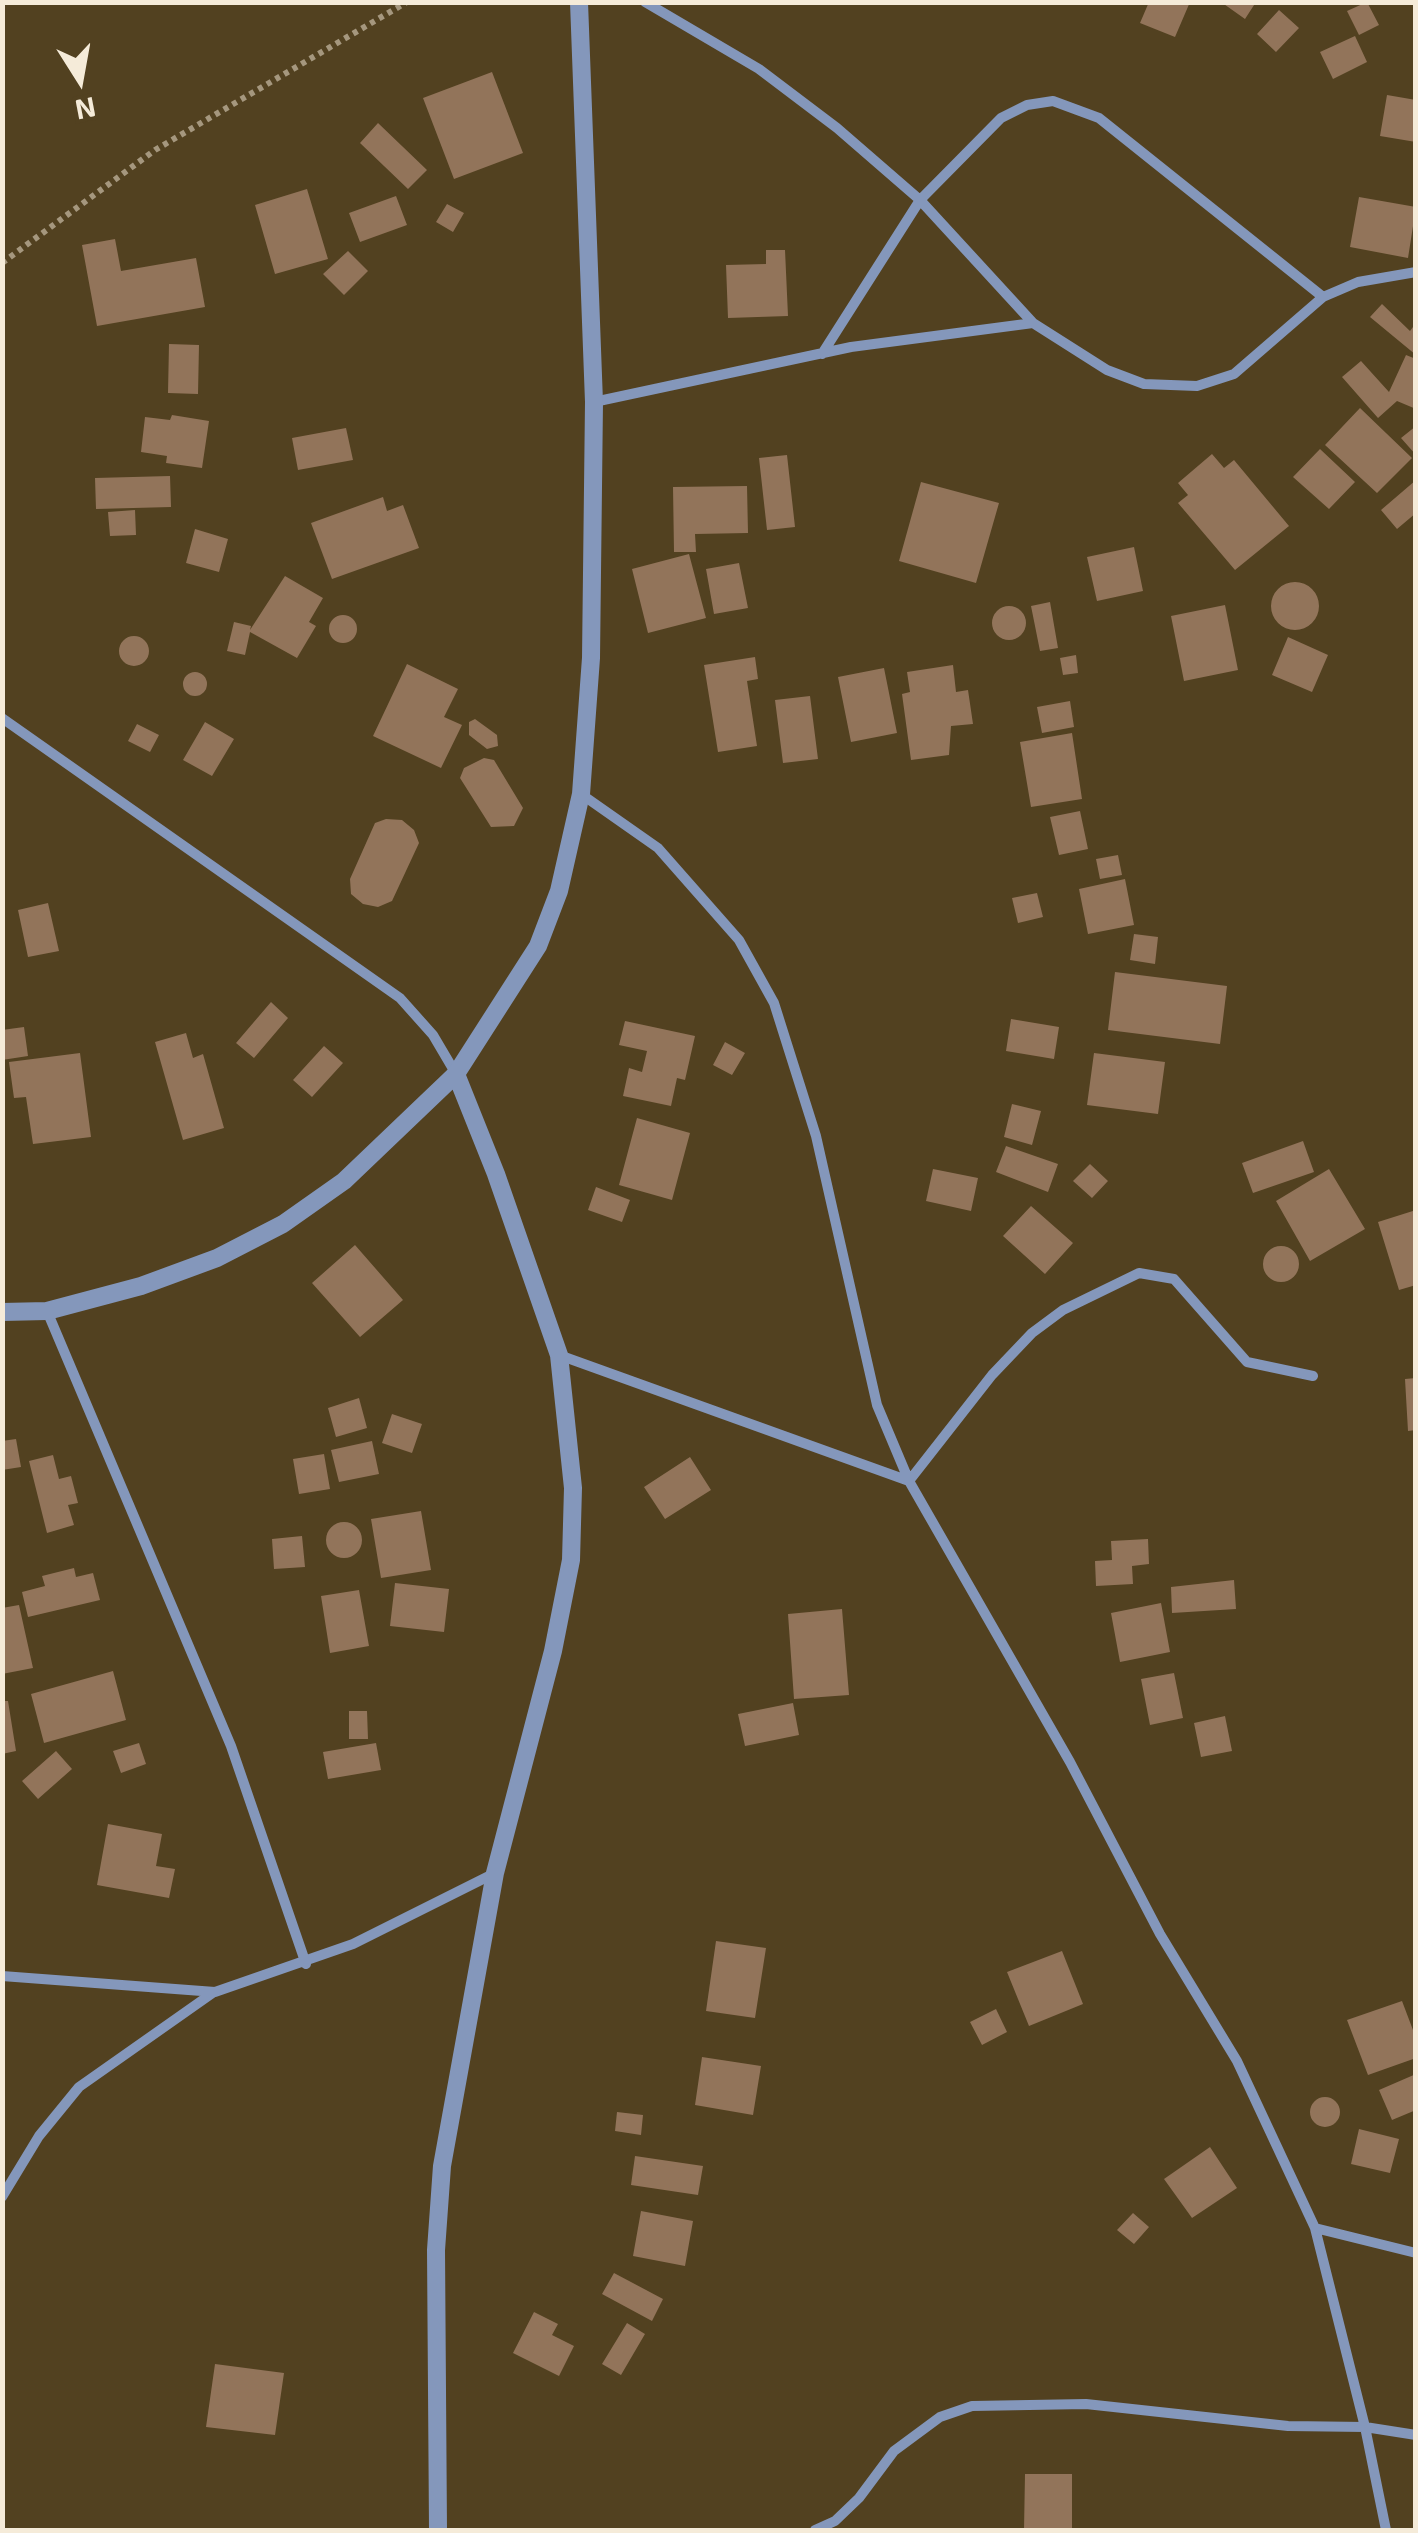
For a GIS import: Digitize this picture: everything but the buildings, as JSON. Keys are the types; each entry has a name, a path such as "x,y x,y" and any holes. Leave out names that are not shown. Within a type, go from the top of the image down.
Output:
{"street":[{"path":"2,1312 46,1311 141,1286 217,1258 283,1224 344,1181 456,1074 538,946 559,891 581,794 594,572 594,402 579,2"},
{"path":"645,2 758,69 837,128 920,200 1033,324 1107,370 1144,384 1197,386 1234,374 1323,297 1358,282 1416,272"},
{"path":"822,354 920,200 1001,118 1027,105 1053,101 1099,118 1323,297"},
{"path":"594,402 822,354 1033,324"},
{"path":"2,718 400,998 433,1035 456,1074 496,1174 558,1355 573,1488 571,1560 553,1651 494,1874 442,2166 436,2250 438,2530"},
{"path":"581,794 658,848 738,940 774,1004 816,1136 877,1404 909,1481 1070,1762 1160,1934 1237,2061 1315,2228 1365,2427 1386,2530"},
{"path":"909,1481 992,1375 1032,1333 1063,1310 1139,1273 1174,1279 1247,1362 1313,1376"},
{"path":"46,1311 231,1746 306,1964"},
{"path":"558,1355 909,1481"},
{"path":"2,2197 39,2136 79,2086 215,1992 306,1964 494,1874"},
{"path":"2,1976 215,1992"},
{"path":"1315,2228 1416,2252"},
{"path":"816,2530 835,2521 859,2498 894,2452 940,2417 972,2406 1086,2404 1288,2426 1365,2427 1416,2435"}],"path":[{"path":"2,263 156,150 407,2"}]}
